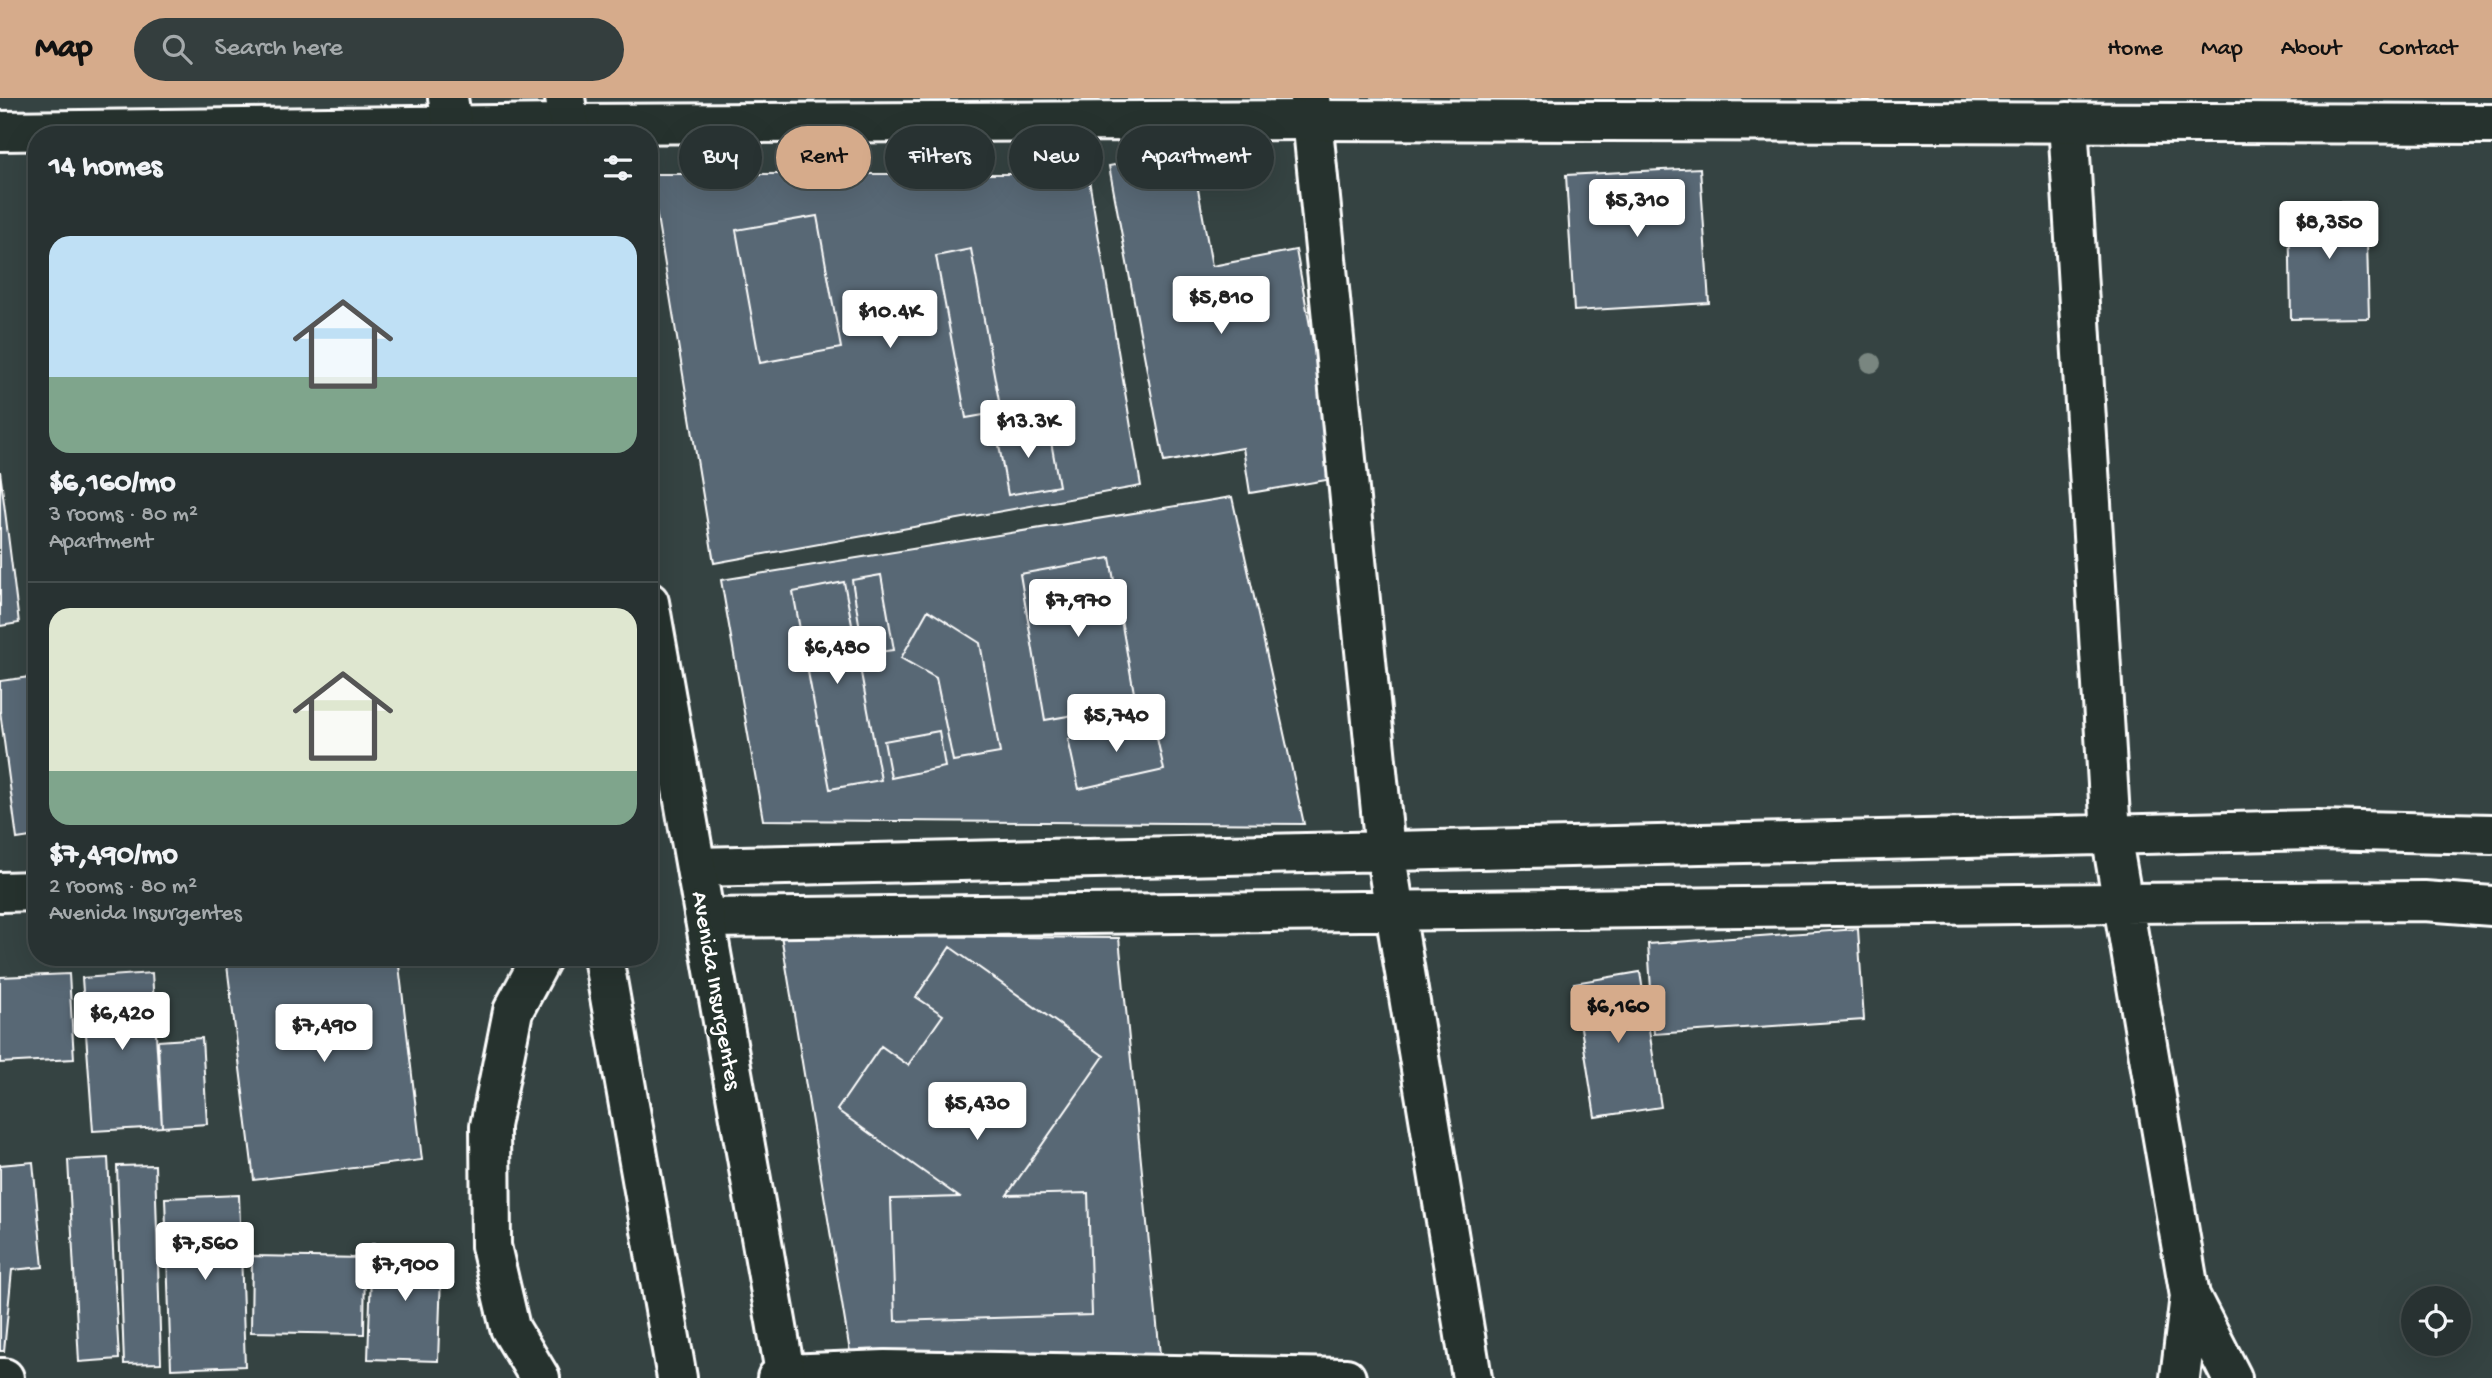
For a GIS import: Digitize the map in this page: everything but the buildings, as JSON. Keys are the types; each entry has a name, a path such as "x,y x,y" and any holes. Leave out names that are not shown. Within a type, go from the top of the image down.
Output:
{"street":[{"path":"1310,109 1385,851 1472,1378"},
{"path":"311,126 451,119 1310,109 2068,122 2492,124"},
{"path":"2068,122 2111,834 2190,1296 2180,1378"},
{"path":"0,131 28,131"},
{"name":"Avenida Insurgentes","path":"658,653 783,1377"},
{"path":"696,867 2316,830 2492,834"},
{"path":"0,892 28,891"},
{"path":"705,918 2122,903 2424,901 2492,906"},
{"path":"537,966 513,1012 490,1126 491,1246 510,1328 540,1378"},
{"path":"605,966 677,1378"},
{"path":"2190,1296 2232,1378"},
{"path":"783,1377 885,1370 1346,1378"}]}
